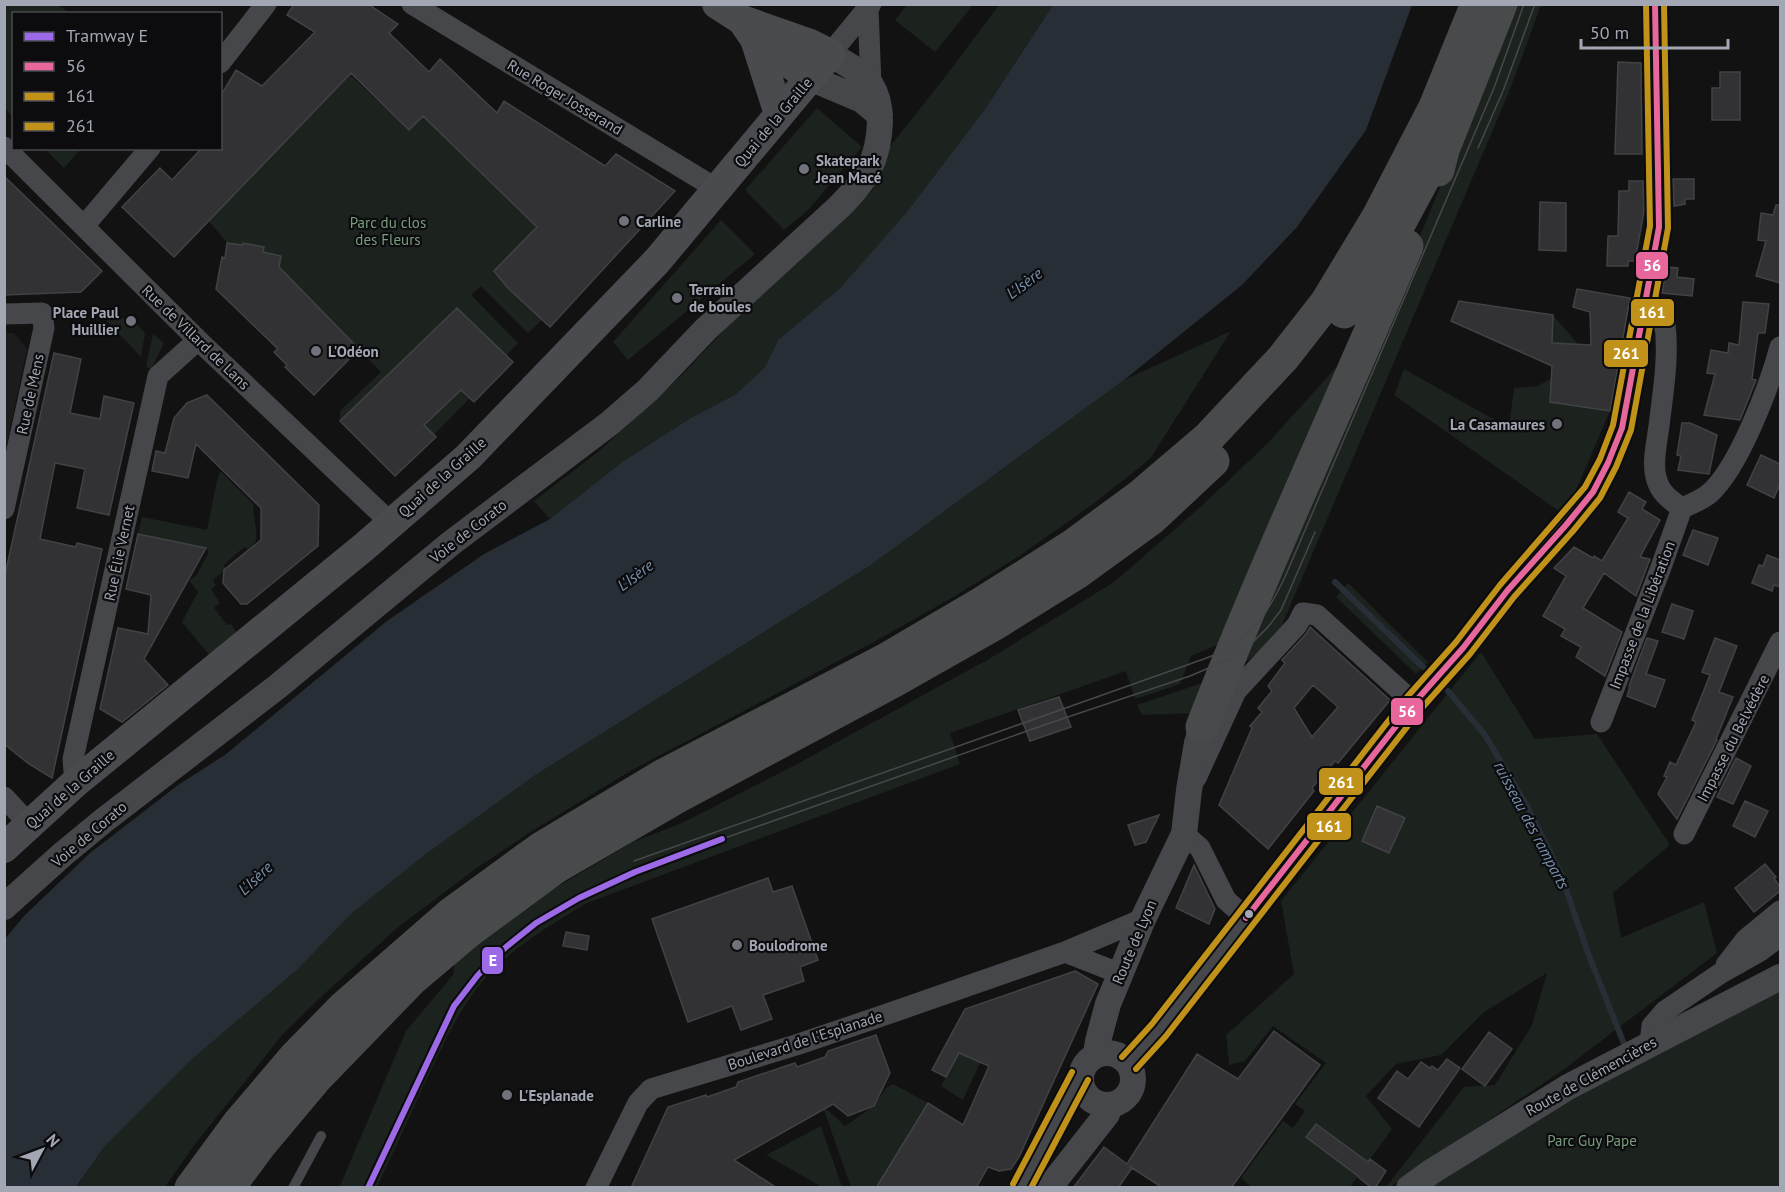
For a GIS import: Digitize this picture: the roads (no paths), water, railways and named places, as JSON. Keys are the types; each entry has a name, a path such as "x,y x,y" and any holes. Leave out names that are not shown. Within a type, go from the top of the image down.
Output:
{"highway":[{"path":"191,1188 238,1124 295,1057 343,1008 396,960 470,900 540,849 662,776 885,660 982,603 1072,546 1140,496 1208,438 1283,358 1326,303 1378,217 1435,107 1477,4"},
{"path":"1203,727 1291,513 1436,178 1443,150 1501,4"},
{"path":"228,1188 260,1144 316,1077 411,980 469,931 556,867 680,796 993,625 1078,572 1151,519 1240,437 1316,351 1378,262 1426,174 1443,150"}],"main road":[{"path":"717,4 810,78"},
{"path":"749,30 810,44 830,54"},
{"path":"749,30 779,114"},
{"name":"Quai de la Graille","path":"4,848 75,783 364,547 468,457 657,261 830,54"}],"street":[{"path":"222,60 266,4"},
{"name":"Rue Roger Josserand","path":"412,4 717,189"},
{"path":"1129,1063 1159,1030 1414,703 1593,492 1608,463 1622,428 1659,226 1655,4"},
{"path":"870,6 830,54 854,69 871,86"},
{"name":"Voie de Corato","path":"4,907 103,821 252,706 450,544 572,452 648,390 706,329 856,190 875,158 879,129 878,102 871,86 870,6"},
{"path":"810,78 862,100 880,115"},
{"name":"Rue de Villard de Lans","path":"4,147 198,340 391,523"},
{"path":"84,226 148,150"},
{"name":"Rue de Mens","path":"4,314 42,313 44,328 4,509"},
{"path":"1642,317 1652,318 1665,324 1666,362 1655,451 1656,477 1666,498 1682,508 1699,501 1711,492 1736,458 1776,365 1780,347"},
{"name":"Rue Élie Vernet","path":"75,783 74,759 158,376 198,340"},
{"name":"Impasse de la Libération","path":"1601,722 1682,508"},
{"name":"Route de Lyon","path":"1189,790 1201,771 1236,692 1297,625 1304,613 1317,615 1414,703"},
{"name":"Impasse du Belvédère","path":"1684,834 1780,642"},
{"name":"Route de Lyon","path":"1096,1054 1106,1012 1143,919 1184,834 1197,743 1203,727"},
{"path":"4,797 29,824"},
{"path":"1184,834 1200,848 1226,900 1246,918"},
{"path":"1721,973 1746,939 1780,911"},
{"name":"Boulevard de l'Esplanade","path":"596,1188 638,1103 651,1089 796,1045 1065,952 1143,919"},
{"path":"1650,1043 1652,1026 1665,1011 1780,936"},
{"path":"1065,952 1121,974"},
{"name":"Route de Clémencières","path":"1409,1188 1530,1109 1650,1043 1780,977"},
{"path":"1021,1188 1088,1060 1096,1054 1114,1053 1129,1063 1133,1071 1131,1089 1126,1097 1110,1105 1095,1102 1089,1097 1083,1091 1080,1076"},
{"path":"1049,1188 1107,1114 1110,1105"}],"lane":[{"path":"293,1188 321,1136"}],"water":[{"name":"L'Isère","path":"1053,5 1412,5 1366,130 1297,227 1242,285 1124,380 871,565 534,776 422,857 351,914 298,969 191,1060 105,1146 76,1187 5,1187 5,939 24,916 90,853 178,785 225,755 387,621 484,554 550,519 622,462 689,419 736,394 765,367 778,340 840,288 906,213 985,109"}],"waterway":[{"name":"ruisseau des ramparts","path":"1335,582 1423,667"},
{"name":"ruisseau des ramparts","path":"1448,691 1485,735 1527,806 1560,872 1588,953 1626,1049"}],"tram line":[{"path":"634,861 1218,654 1246,635 1262,618 1285,577 1494,88 1524,4"},
{"path":"1478,148 1503,91 1535,4"},
{"path":"722,839 1190,676 1232,658 1251,644 1281,610 1315,532"},
{"name":"E","path":"368,1188 454,1006 478,975 506,947 536,923 579,898 635,872 722,839"}],"place":[{"name":"Skatepark Jean Macé","path":"804,169"},
{"name":"Carline","path":"624,221"},
{"name":"Terrain de boules","path":"677,298"},
{"name":"Place Paul Huillier","path":"131,321"},
{"name":"L'Odéon","path":"316,351"},
{"name":"La Casamaures","path":"1557,424"},
{"name":"Boulodrome","path":"737,945"},
{"name":"L'Esplanade","path":"507,1095"}],"park label":[{"name":"Parc du clos des Fleurs","path":"388,230"},
{"name":"Parc Guy Pape","path":"1592,1140"}]}
